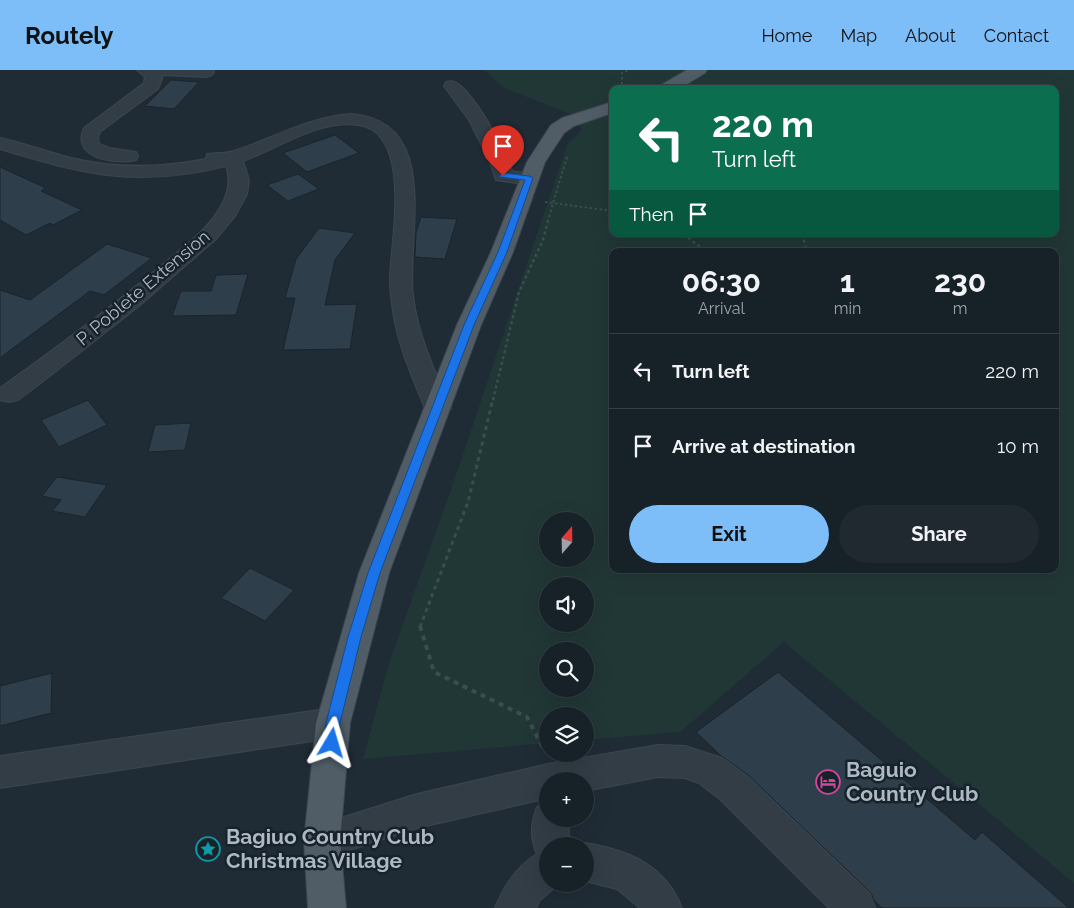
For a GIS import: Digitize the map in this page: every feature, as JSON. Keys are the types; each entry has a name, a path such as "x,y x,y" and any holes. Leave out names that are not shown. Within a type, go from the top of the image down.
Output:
{"main road":[{"path":"674,85 699,70"},
{"path":"327,908 322,841 333,723 374,573 413,469 437,392 502,252 536,162 557,129 568,122 609,109"}],"street":[{"path":"145,70 206,72"},
{"path":"145,70 153,74 152,85 93,128 88,135 88,141 92,147 115,155 134,157 233,158"},
{"path":"452,86 469,103 480,122 490,145 502,163 503,176 529,178"},
{"path":"0,143 85,166 113,171 167,171 233,158 302,131 338,120 351,119 373,123 381,127 394,144 400,159 404,188 401,278 403,304 411,342 437,392"},
{"name":"P. Poblete Extension","path":"8,394 118,312 211,232 228,213 237,193 240,177 233,158"},
{"path":"0,772 333,723"},
{"path":"557,772 658,761 685,762 710,770 734,788 856,908"},
{"path":"322,841 539,776"},
{"path":"594,863 608,865 634,876 658,896 663,908"},
{"path":"514,908 527,887 539,876"}],"path":[{"path":"622,85 622,73 629,70"},
{"path":"548,772 526,717 434,672 420,627 468,502 519,292 543,240 568,154"},
{"path":"540,201 609,211"},
{"path":"687,237 702,248"}],"green space":[{"path":"484,70 1074,70 1074,883 784,642 680,732 594,739 594,707 539,707 539,744 363,759 389,663 454,481 567,145 582,129 570,114 504,88"}],"building":[{"path":"171,80 199,82 174,109 145,106"},
{"path":"335,135 359,153 307,172 283,153"},
{"path":"0,167 46,188 41,191 82,210 53,225 50,223 26,235 0,220"},
{"path":"298,174 319,189 288,201 267,185"},
{"path":"421,217 457,219 445,259 415,257 416,232"},
{"path":"319,228 355,233 335,260 325,305 357,304 350,349 283,350 295,298 285,298 296,259"},
{"path":"107,244 152,258 104,295 90,291 0,358 0,290 30,300"},
{"path":"248,274 236,315 172,316 181,291 211,291 216,275"},
{"path":"88,400 107,425 59,447 41,420"},
{"path":"191,423 185,450 148,452 155,425"},
{"path":"57,477 107,485 85,517 52,511 61,500 42,496"},
{"path":"250,568 294,590 265,621 221,598"},
{"name":"Baguio Country Club","path":"778,672 975,840 982,832 1069,908 882,908 874,900 871,893 748,775 720,755 696,732"},
{"path":"52,673 51,713 0,726 0,686"}],"place":[{"name":"Baguio Country Club","path":"828,782"},
{"name":"Bagiuo Country Club Christmas Village","path":"208,849"}],"route":[{"path":"332,743 333,723 374,573 469,325 502,252 529,178 503,176"}]}
